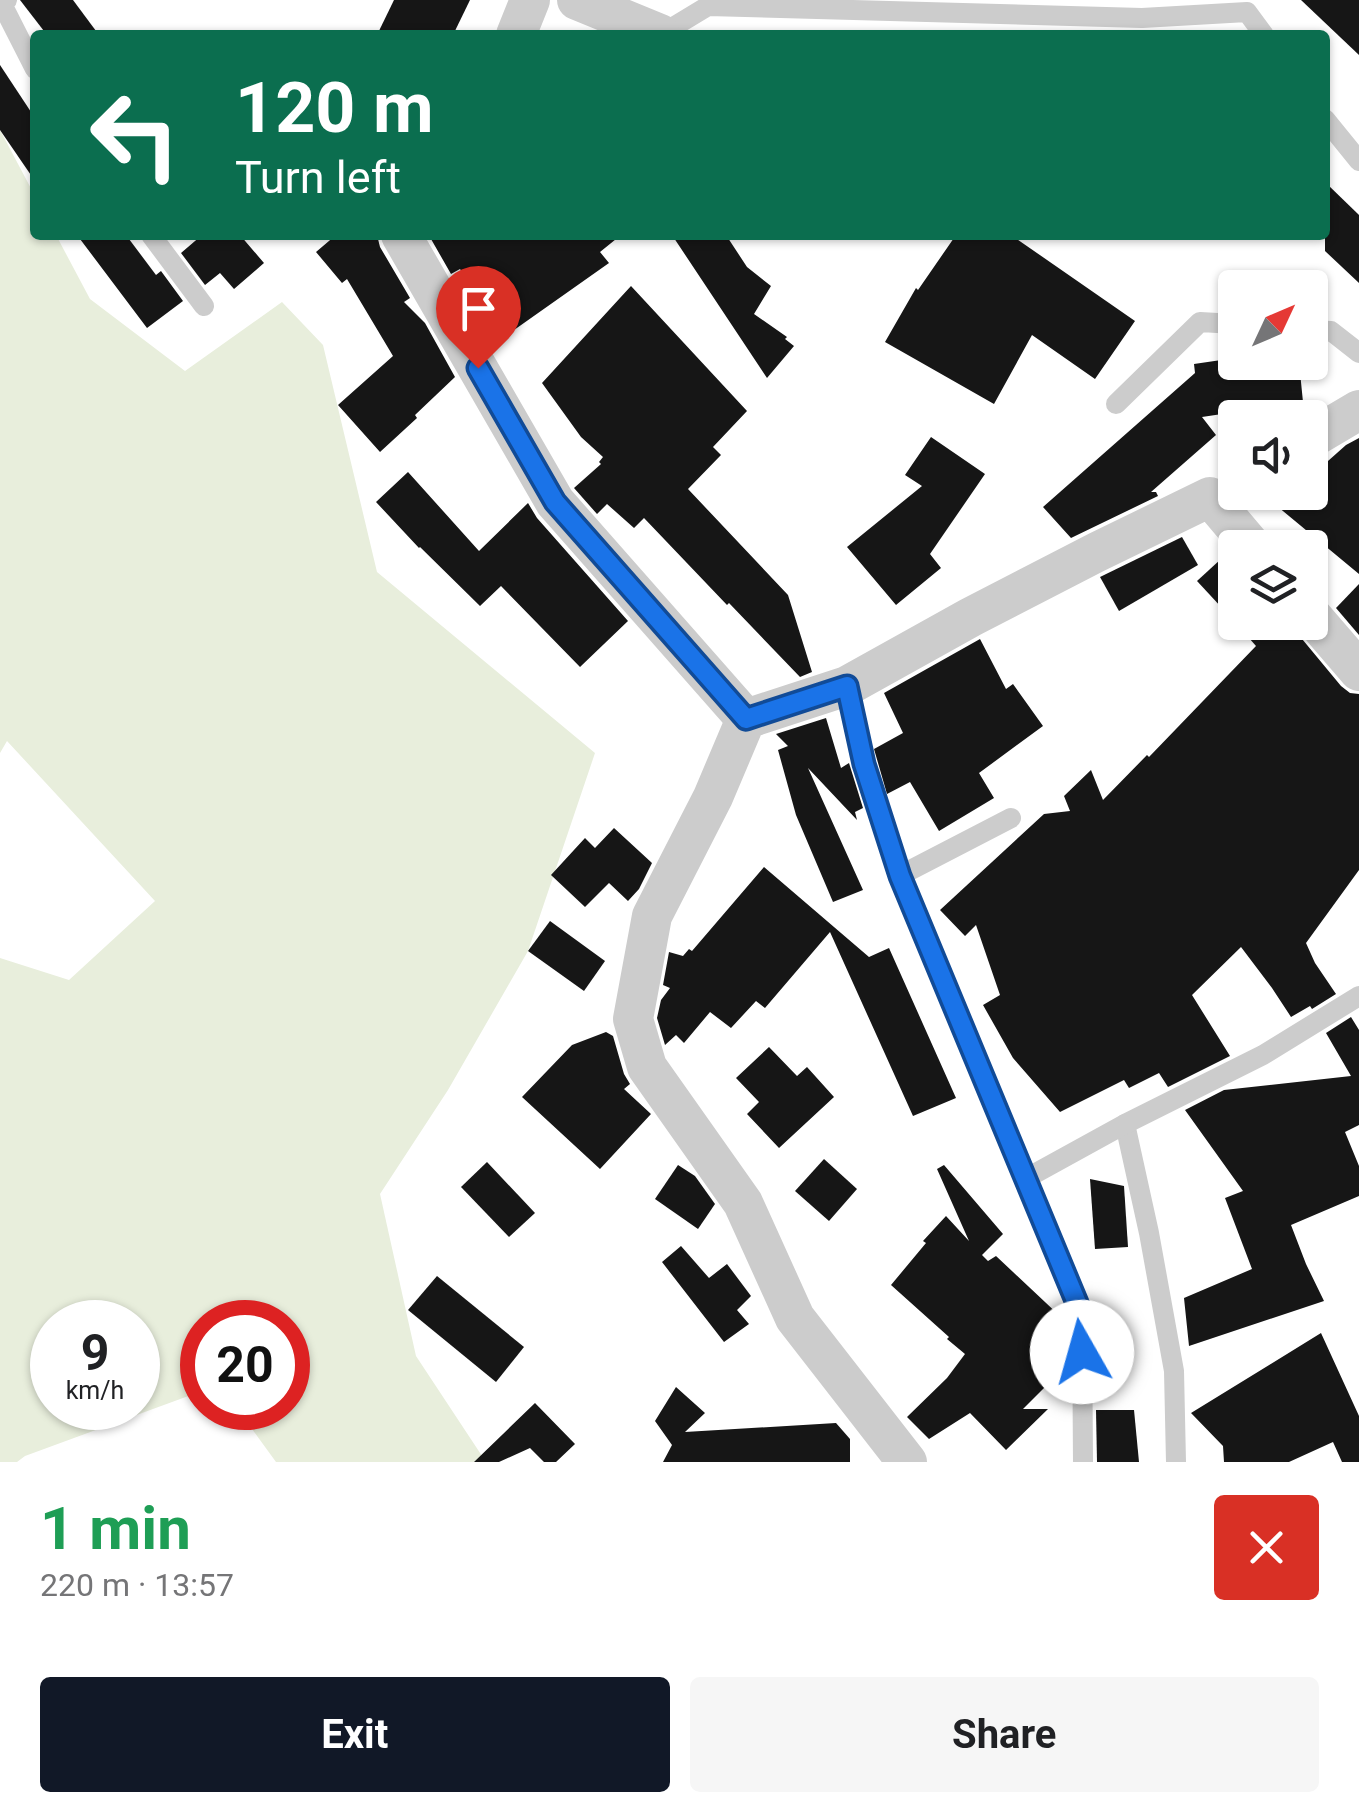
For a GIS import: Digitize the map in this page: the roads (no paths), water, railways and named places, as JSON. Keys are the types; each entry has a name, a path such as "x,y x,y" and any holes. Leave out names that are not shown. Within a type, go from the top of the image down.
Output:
{"street":[{"path":"518,30 530,0"},
{"path":"577,0 650,30"},
{"path":"404,240 555,502 746,719"},
{"path":"1328,428 1359,410"},
{"path":"907,1462 795,1318 743,1203 647,1067 633,1020 652,916 713,797 746,719 847,686 987,609 1218,492"},
{"path":"1328,635 1359,671"}],"lane":[{"path":"7,0 2,4 30,59"},
{"path":"667,30 708,6 1142,18 1247,12 1260,30"},
{"path":"1330,125 1359,161"},
{"path":"155,240 204,306"},
{"path":"1116,404 1200,322 1218,323"},
{"path":"1328,331 1359,353"},
{"path":"847,686 864,764 900,876 1082,1315 1083,1462"},
{"path":"900,876 1011,818"},
{"path":"1025,1179 1262,1056 1359,996"},
{"path":"1126,1124 1174,1371 1176,1462"}]}
